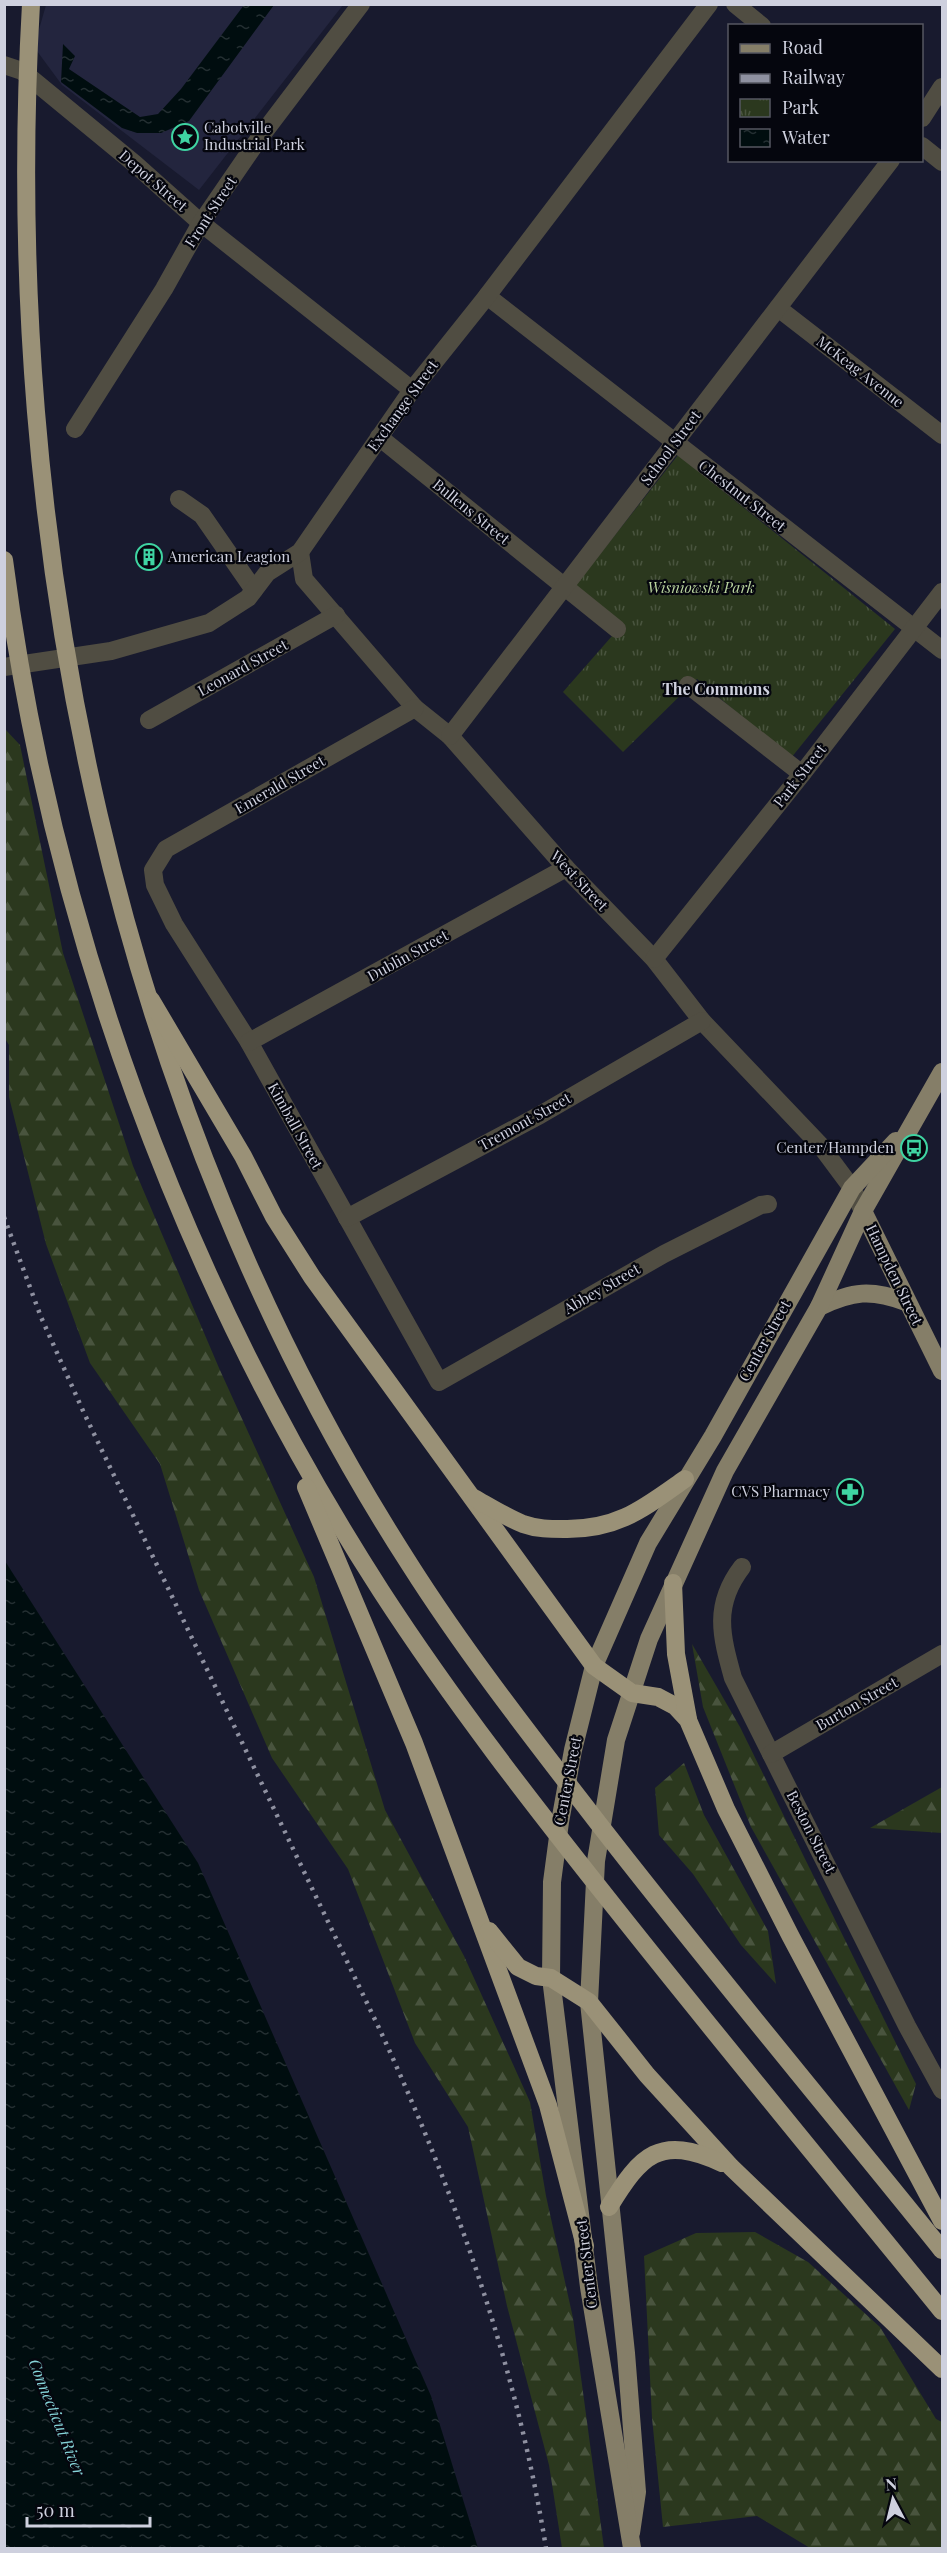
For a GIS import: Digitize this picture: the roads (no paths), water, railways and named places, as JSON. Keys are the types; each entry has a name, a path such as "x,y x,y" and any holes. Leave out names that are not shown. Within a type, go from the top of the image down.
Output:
{"highway":[{"path":"31,4 20,121 19,181 24,347 38,513 56,647 76,755 135,974 212,1187 262,1297 316,1405 409,1564 535,1742 628,1862 942,2250"},
{"path":"4,560 17,654 40,772 67,879 98,984 162,1165 367,1628 414,1743 548,2105 585,2246"},
{"path":"135,974 194,1069 286,1237 470,1497 594,1666 633,1693 658,1697 675,1706 688,1720"},
{"path":"258,1378 316,1484 381,1591 452,1695 622,1916 942,2311"},
{"path":"470,1497 524,1524 544,1529 579,1529 610,1525 641,1510 685,1479"},
{"path":"674,1583 676,1654 688,1720 726,1809 791,1937 942,2221"},
{"path":"478,1917 518,1967 536,1976 551,1978 589,2002 647,2075 731,2167 942,2369"},
{"path":"609,2207 635,2167 652,2156 672,2149 698,2152 731,2167"}],"main road":[{"name":"Center Street","path":"632,2541 636,2481 626,2353 589,2002 596,1861 616,1740 649,1639 725,1472 819,1307 863,1210 942,1072"},
{"name":"Center Street","path":"632,2541 591,2298 551,1978 552,1882 573,1750 594,1666 648,1543 713,1436 852,1188 918,1117"},
{"name":"Hampden Street","path":"863,1210 906,1302 942,1371"},
{"path":"819,1307 842,1297 862,1293 883,1293 906,1302"}],"street":[{"name":"Front Street","path":"75,429 164,289 201,223 258,140 361,4"},
{"name":"Exchange Street","path":"4,667 111,651 181,633 222,617 248,598 267,573 300,552 412,390 487,296 709,4"},
{"path":"735,4 760,24"},
{"name":"Depot Street","path":"4,65 22,71 31,78 135,164 201,223 412,390"},
{"path":"923,115 942,87"},
{"path":"923,148 942,162"},
{"name":"School Street","path":"450,736 889,162"},
{"name":"Chestnut Street","path":"487,296 912,629 942,650"},
{"name":"McKeag Avenue","path":"778,308 942,435"},
{"name":"Bullens Street","path":"378,437 616,629"},
{"path":"179,499 202,515 254,590"},
{"name":"West Street","path":"300,552 304,579 415,708 450,736 566,868 654,959 702,1022 788,1109 852,1188 863,1210"},
{"name":"Park Street","path":"654,959 802,774 942,591"},
{"name":"Leonard Street","path":"149,720 336,615"},
{"path":"688,685 802,774"},
{"name":"Emerald Street","path":"153,870 166,849 415,708"},
{"name":"Dublin Street","path":"249,1042 566,868"},
{"name":"Kimball Street","path":"153,870 155,885 174,924 249,1042 439,1382"},
{"name":"Tremont Street","path":"347,1218 540,1115 702,1022"},
{"name":"Abbey Street","path":"439,1382 664,1254 761,1205 768,1204"},
{"name":"Beston Street","path":"742,1567 732,1580 722,1608 721,1634 733,1678 907,2026 942,2090"},
{"name":"Burton Street","path":"771,1754 942,1654"}],"water":[{"path":"244,5 274,5 189,121 161,133 137,133 122,128 61,82 63,44 75,56 69,69 140,117 158,114 181,89"},
{"name":"Connecticut River","path":"5,1561 198,1863 431,2396 478,2548 5,2548"}],"railway":[{"path":"4,1217 41,1317 84,1413 379,2028 434,2154 481,2283 501,2348 534,2481 546,2548"}],"place":[{"name":"Cabotville Industrial Park","path":"185,137"},
{"name":"American Leagion","path":"149,557"},
{"name":"Center/Hampden","path":"914,1148"},
{"name":"CVS Pharmacy","path":"850,1492"}],"district":[{"name":"The Commons","path":"716,689"}],"park label":[{"name":"Wisniowski Park","path":"701,588"}]}
